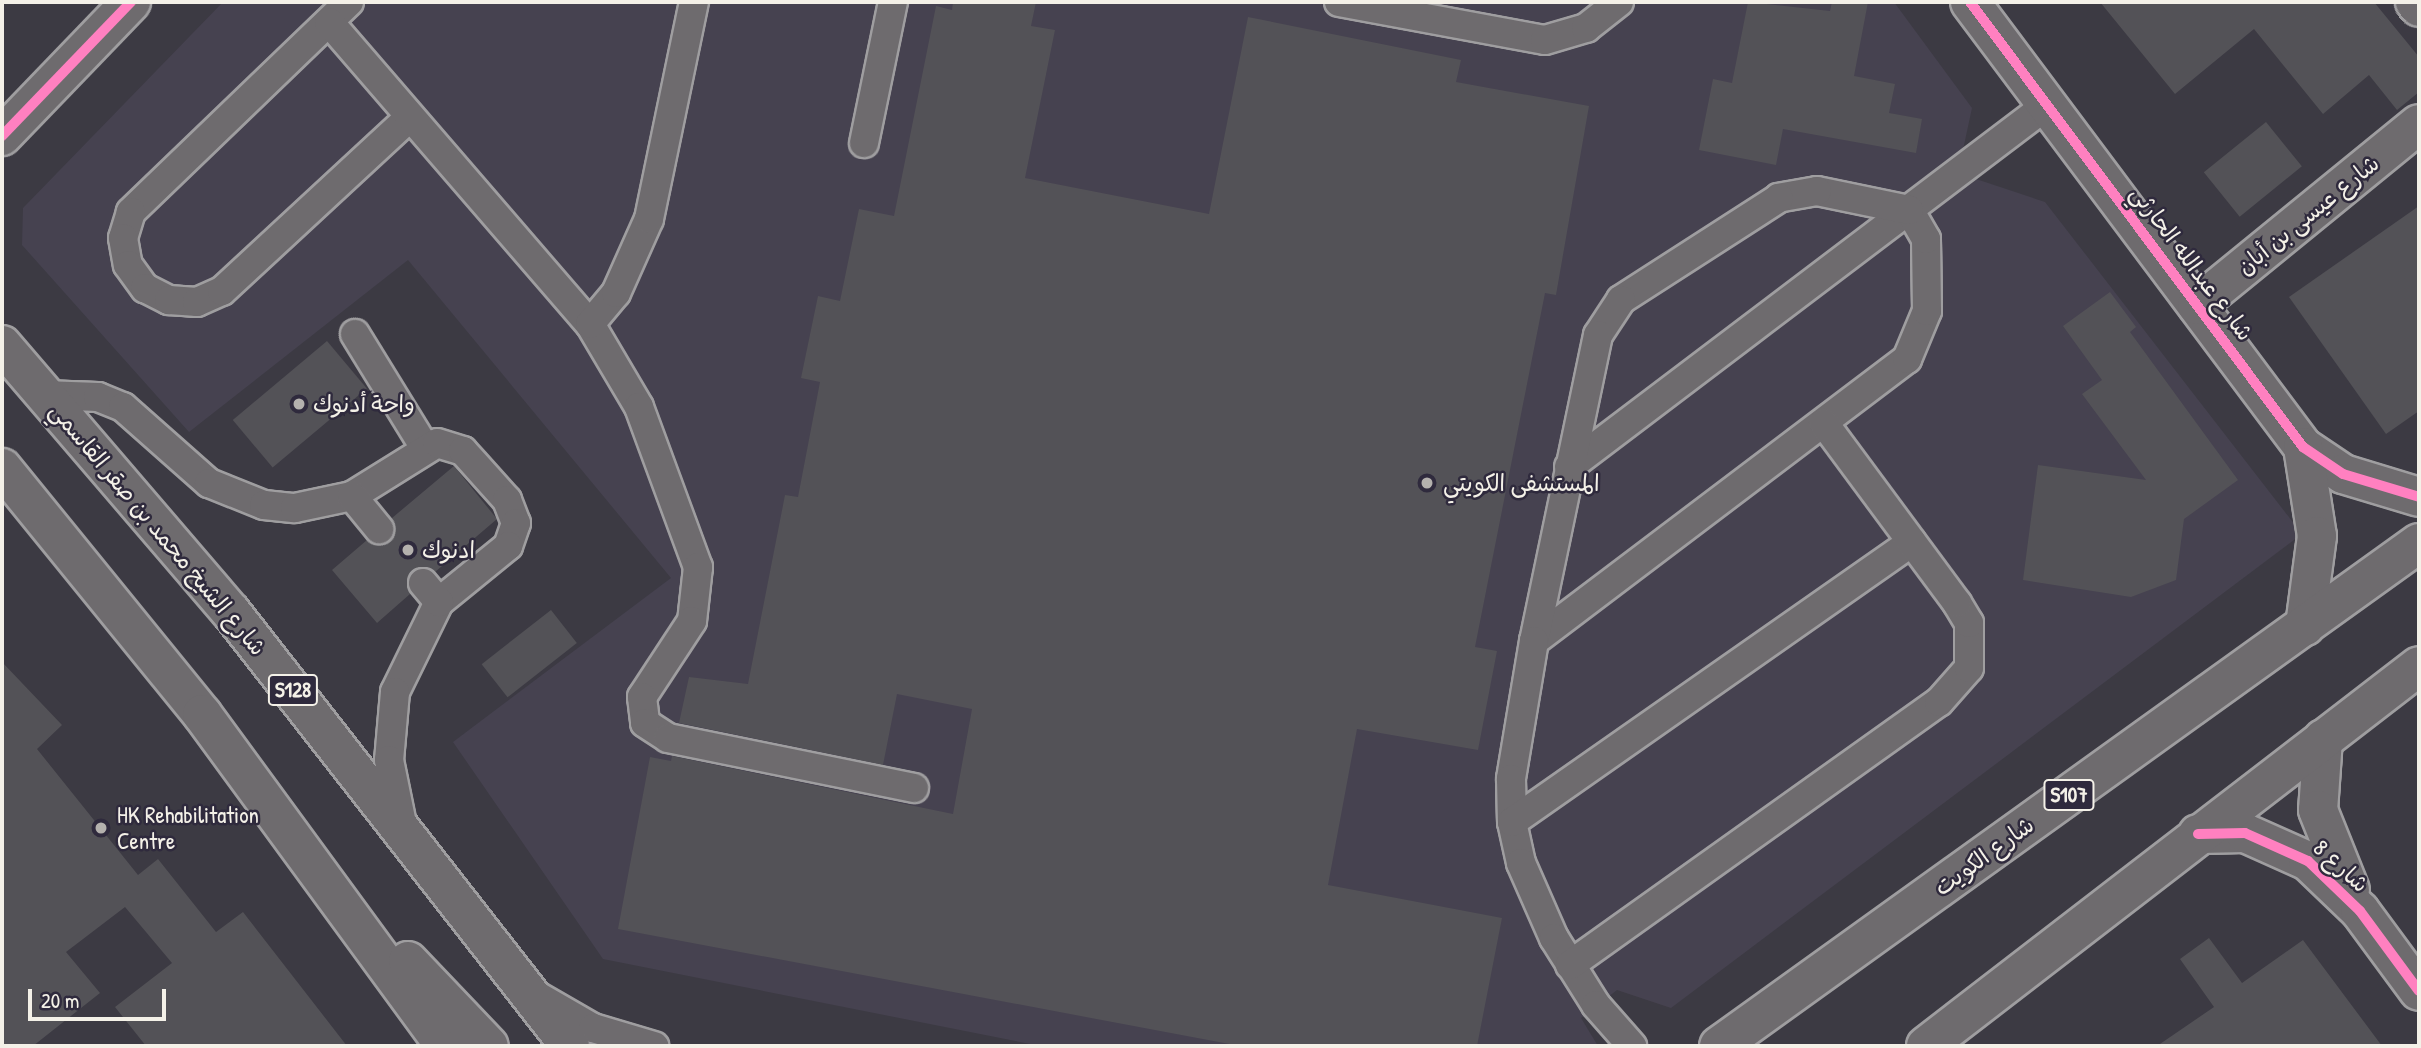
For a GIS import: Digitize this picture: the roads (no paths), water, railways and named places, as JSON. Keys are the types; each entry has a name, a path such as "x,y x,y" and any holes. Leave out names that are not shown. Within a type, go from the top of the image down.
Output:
{"main road":[{"path":"2,135 131,2"},
{"name":"شارع عبدالله الحارثي","path":"1970,2 2303,447 2343,474 2419,497"},
{"path":"2415,2 2419,7"},
{"name":"شارع عيسى بن أبان","path":"2197,305 2419,124"},
{"name":"شارع الشيخ محمد بن صقر القاسمي","path":"2,345 403,826 570,1046"},
{"name":"شارع عبدالله الحارثي","path":"2303,447 2317,536 2305,626"},
{"path":"2,468 354,913 445,1046"},
{"name":"شارع الكويت","path":"1719,1046 2419,543"},
{"path":"1926,1046 1949,1035 2198,834 2419,666"},
{"name":"شارع 8","path":"2323,739 2318,810 2360,911"},
{"name":"شارع 8","path":"2198,834 2245,833 2288,848 2360,911 2419,991"},
{"path":"354,913 489,1046"}],"lane":[{"path":"349,2 131,212 123,238 128,265 145,288 169,300 197,302 222,290 409,118"},
{"path":"590,324 616,293 649,219 694,2"},
{"path":"864,143 893,2"},
{"path":"1339,2 1545,40 1586,28 1619,2"},
{"path":"330,22 409,118 590,324 639,407 698,567 692,621 642,696 645,723 668,738 914,788"},
{"path":"1569,467 2047,105"},
{"path":"1534,641 1907,359 1925,328 1926,239 1909,210 1817,191 1788,195 1621,300 1598,335 1534,641 1511,779 1512,821 1521,863 1570,965 1632,1046"},
{"path":"355,334 424,446"},
{"path":"44,395 98,397 124,407 209,483 236,497 295,508 352,496 424,446 463,451 507,500 516,523 508,546 431,592 395,692 389,760 403,826"},
{"path":"1570,965 1957,688 1969,668 1969,623 1824,423"},
{"path":"352,496 379,529"},
{"path":"1512,821 1912,541"},
{"path":"528,990 593,1028 654,1046"}],"place":[{"name":"واحة أدنوك","path":"299,404"},
{"name":"المستشفى الكويتي","path":"1427,483"},
{"name":"ادنوك","path":"408,550"},
{"name":"HK Rehabilitation Centre","path":"101,828"}]}
